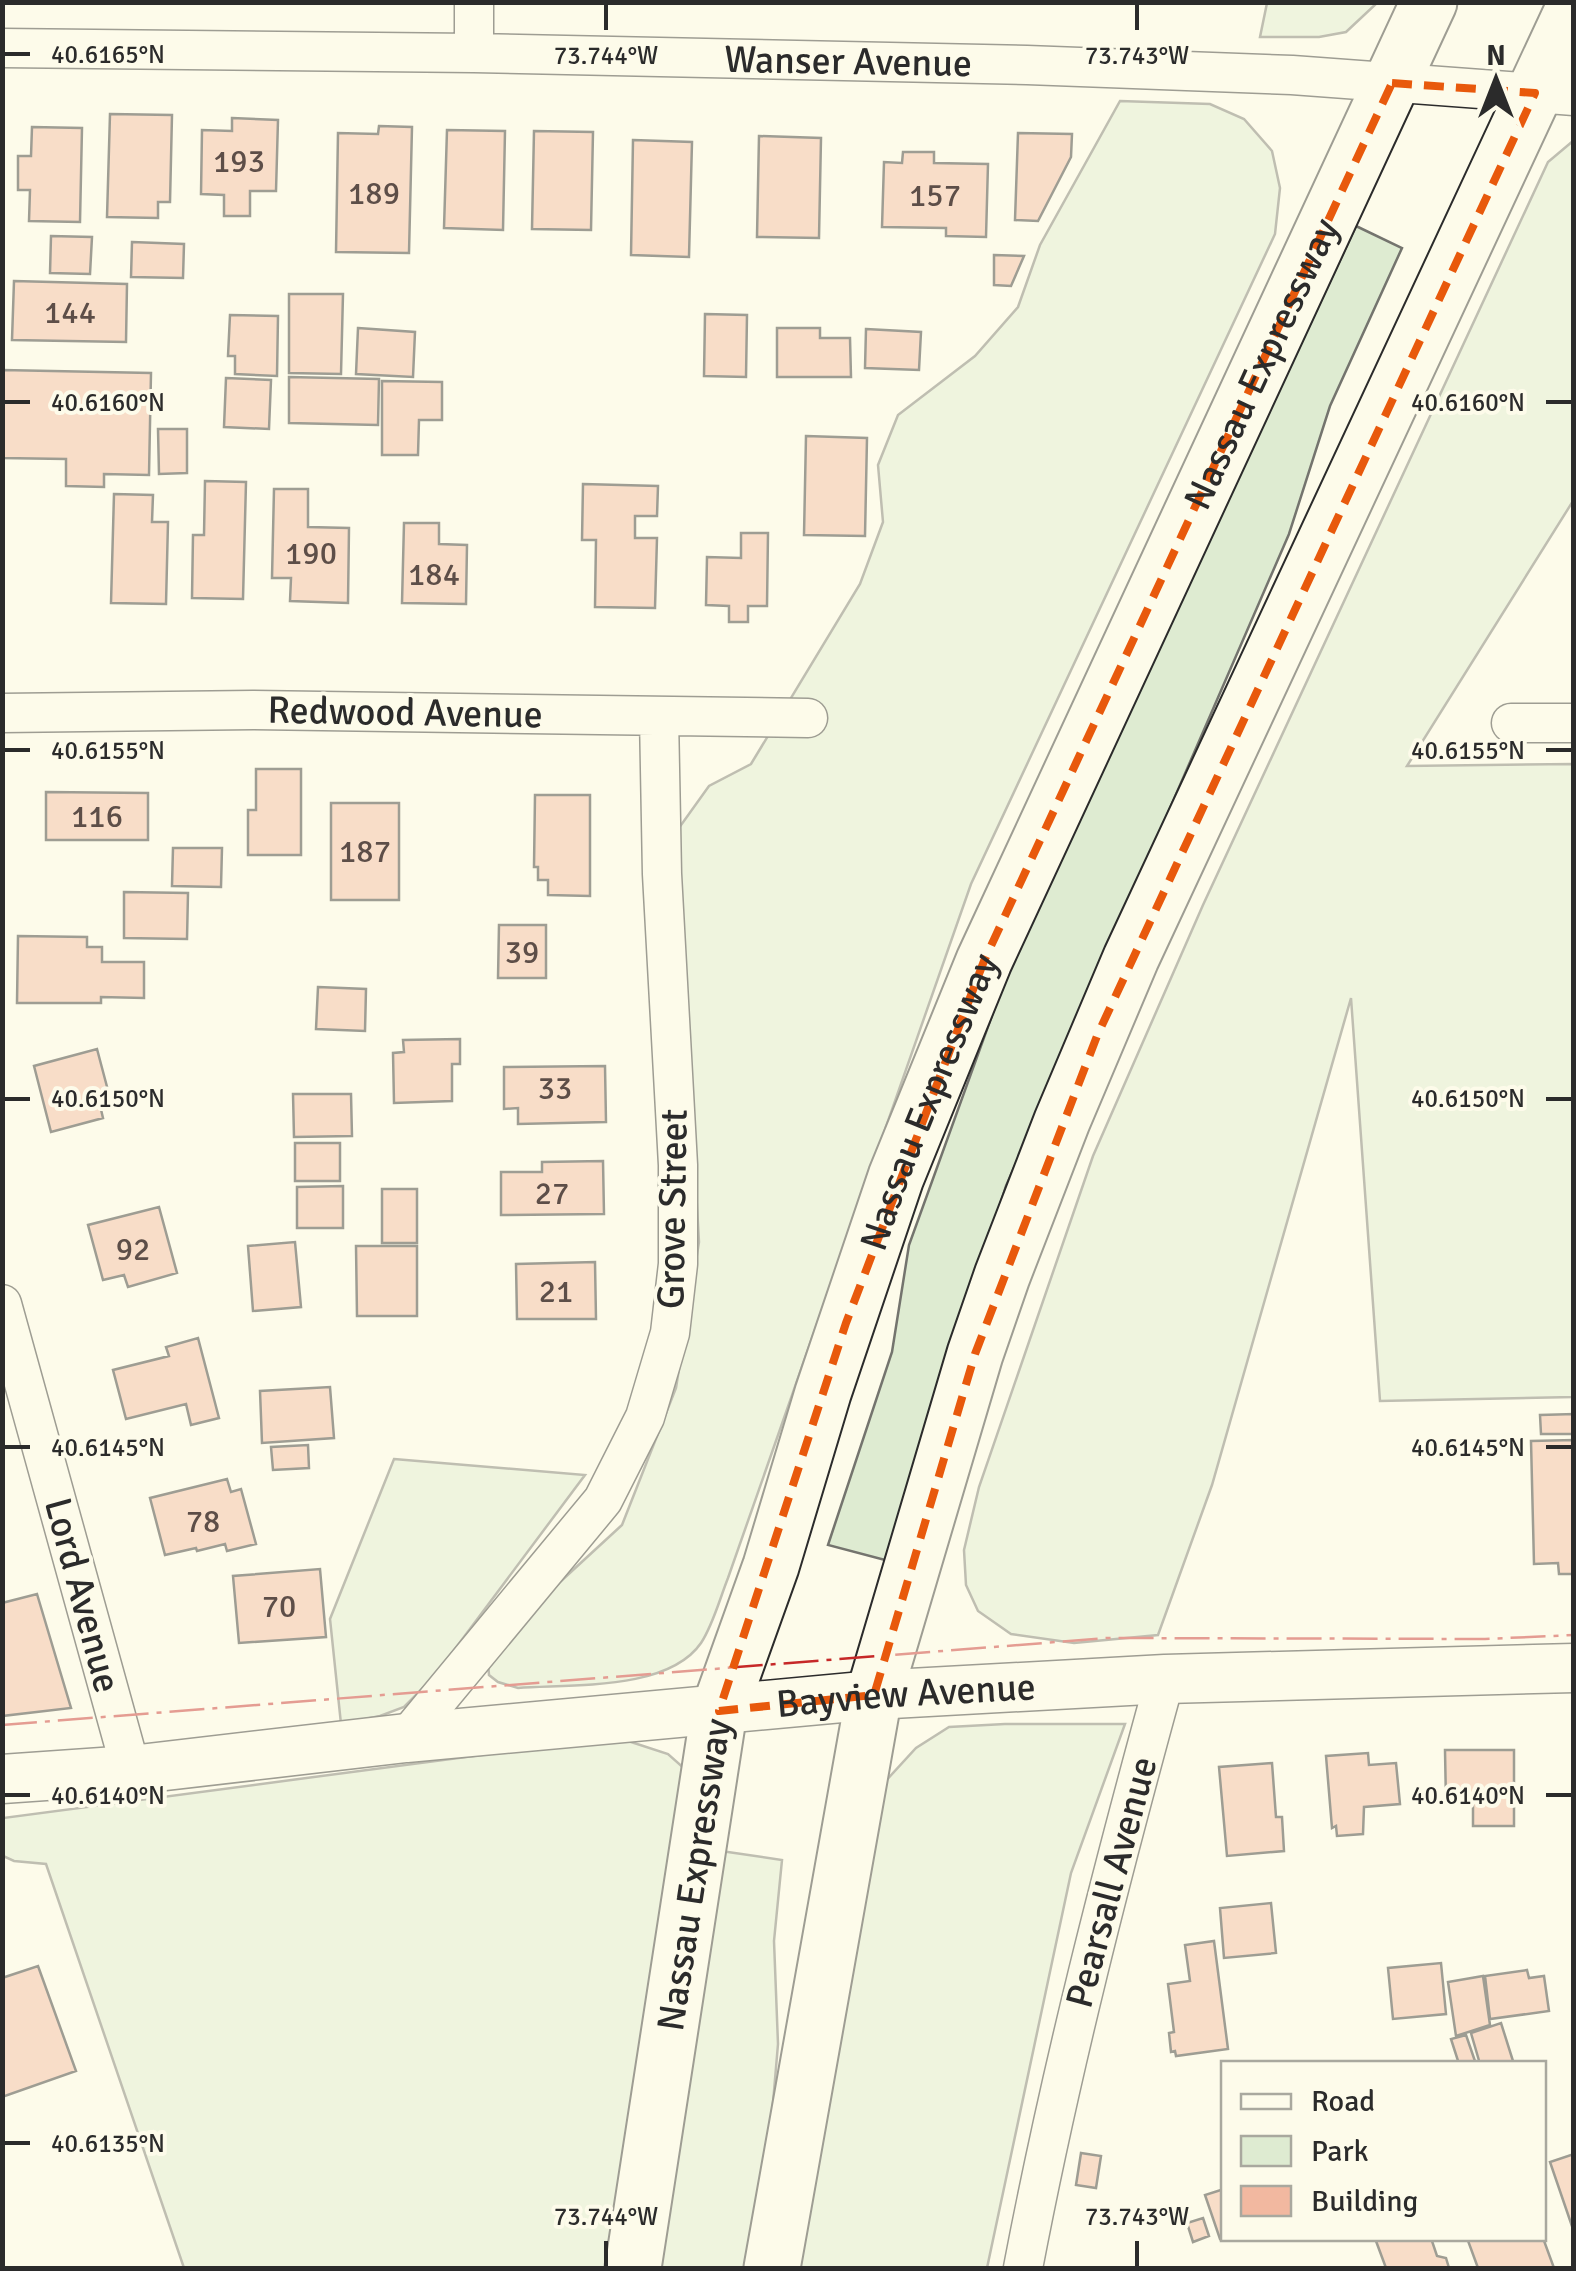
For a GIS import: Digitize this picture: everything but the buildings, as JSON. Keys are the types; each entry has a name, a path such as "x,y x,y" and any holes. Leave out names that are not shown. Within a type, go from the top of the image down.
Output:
{"highway":[{"name":"Nassau Expressway","path":"633,2268 719,1711 771,1566 896,1177 984,961 1429,2"},
{"path":"772,2268 874,1696 975,1354 1002,1276 1096,1036 1554,94 1574,8"}],"street":[{"path":"474,2 474,53"},
{"name":"Wanser Avenue","path":"2,48 474,53 1144,69 1554,94"},
{"name":"Redwood Avenue","path":"2,713 254,710 808,718"},
{"name":"Grove Street","path":"406,1738 602,1500 645,1417 670,1332 678,1264 678,1165 662,874 659,716"},
{"path":"1511,723 1574,723"},
{"name":"Lord Avenue","path":"2,1304 131,1770"},
{"name":"Bayview Avenue","path":"2,1779 131,1770 406,1738 874,1696 1165,1680 1574,1668"},
{"name":"Pearsall Avenue","path":"1024,2268 1059,2086 1108,1883 1165,1680"}],"highlighted area":[{"path":"1392,83 1535,93 1097,1036 975,1354 874,1695 719,1711 846,1323 984,961"}],"green space":[{"path":"1267,2 1377,3 1346,32 1319,37 1260,37"},
{"path":"1120,101 1210,104 1244,119 1272,151 1280,188 1275,234 971,884 705,1636 686,1659 643,1677 590,1685 518,1688 498,1682 489,1675 488,1661 547,1594 622,1525 676,1388 699,1242 676,832 709,786 751,764 860,584 883,522 878,465 898,415 975,356 1018,307 1040,245"},
{"path":"1573,141 1573,501 1407,766 1573,764 1573,1397 1380,1401 1351,998 1212,1485 1158,1635 1074,1643 1011,1634 978,1611 966,1585 964,1550 979,1487 1093,1156 1203,905 1548,162"},
{"path":"1356,226 1402,248 1330,406 1289,534 1006,1186 885,1560 828,1545 892,1352 909,1245 1011,963"},
{"path":"394,1459 585,1475 434,1677 404,1707 341,1724 330,1619"},
{"path":"1125,1724 1071,1873 987,2268 781,2268 882,1785 916,1748 949,1727"},
{"path":"628,1741 668,1754 686,1770 625,2268 184,2268 46,1864 3,1856 3,1818 549,1746"},
{"path":"721,1851 782,1860 774,1941 778,2044 759,2268 644,2268"}],"power":[{"path":"2,1725 1107,1638 1485,1639 1574,1635"}]}
